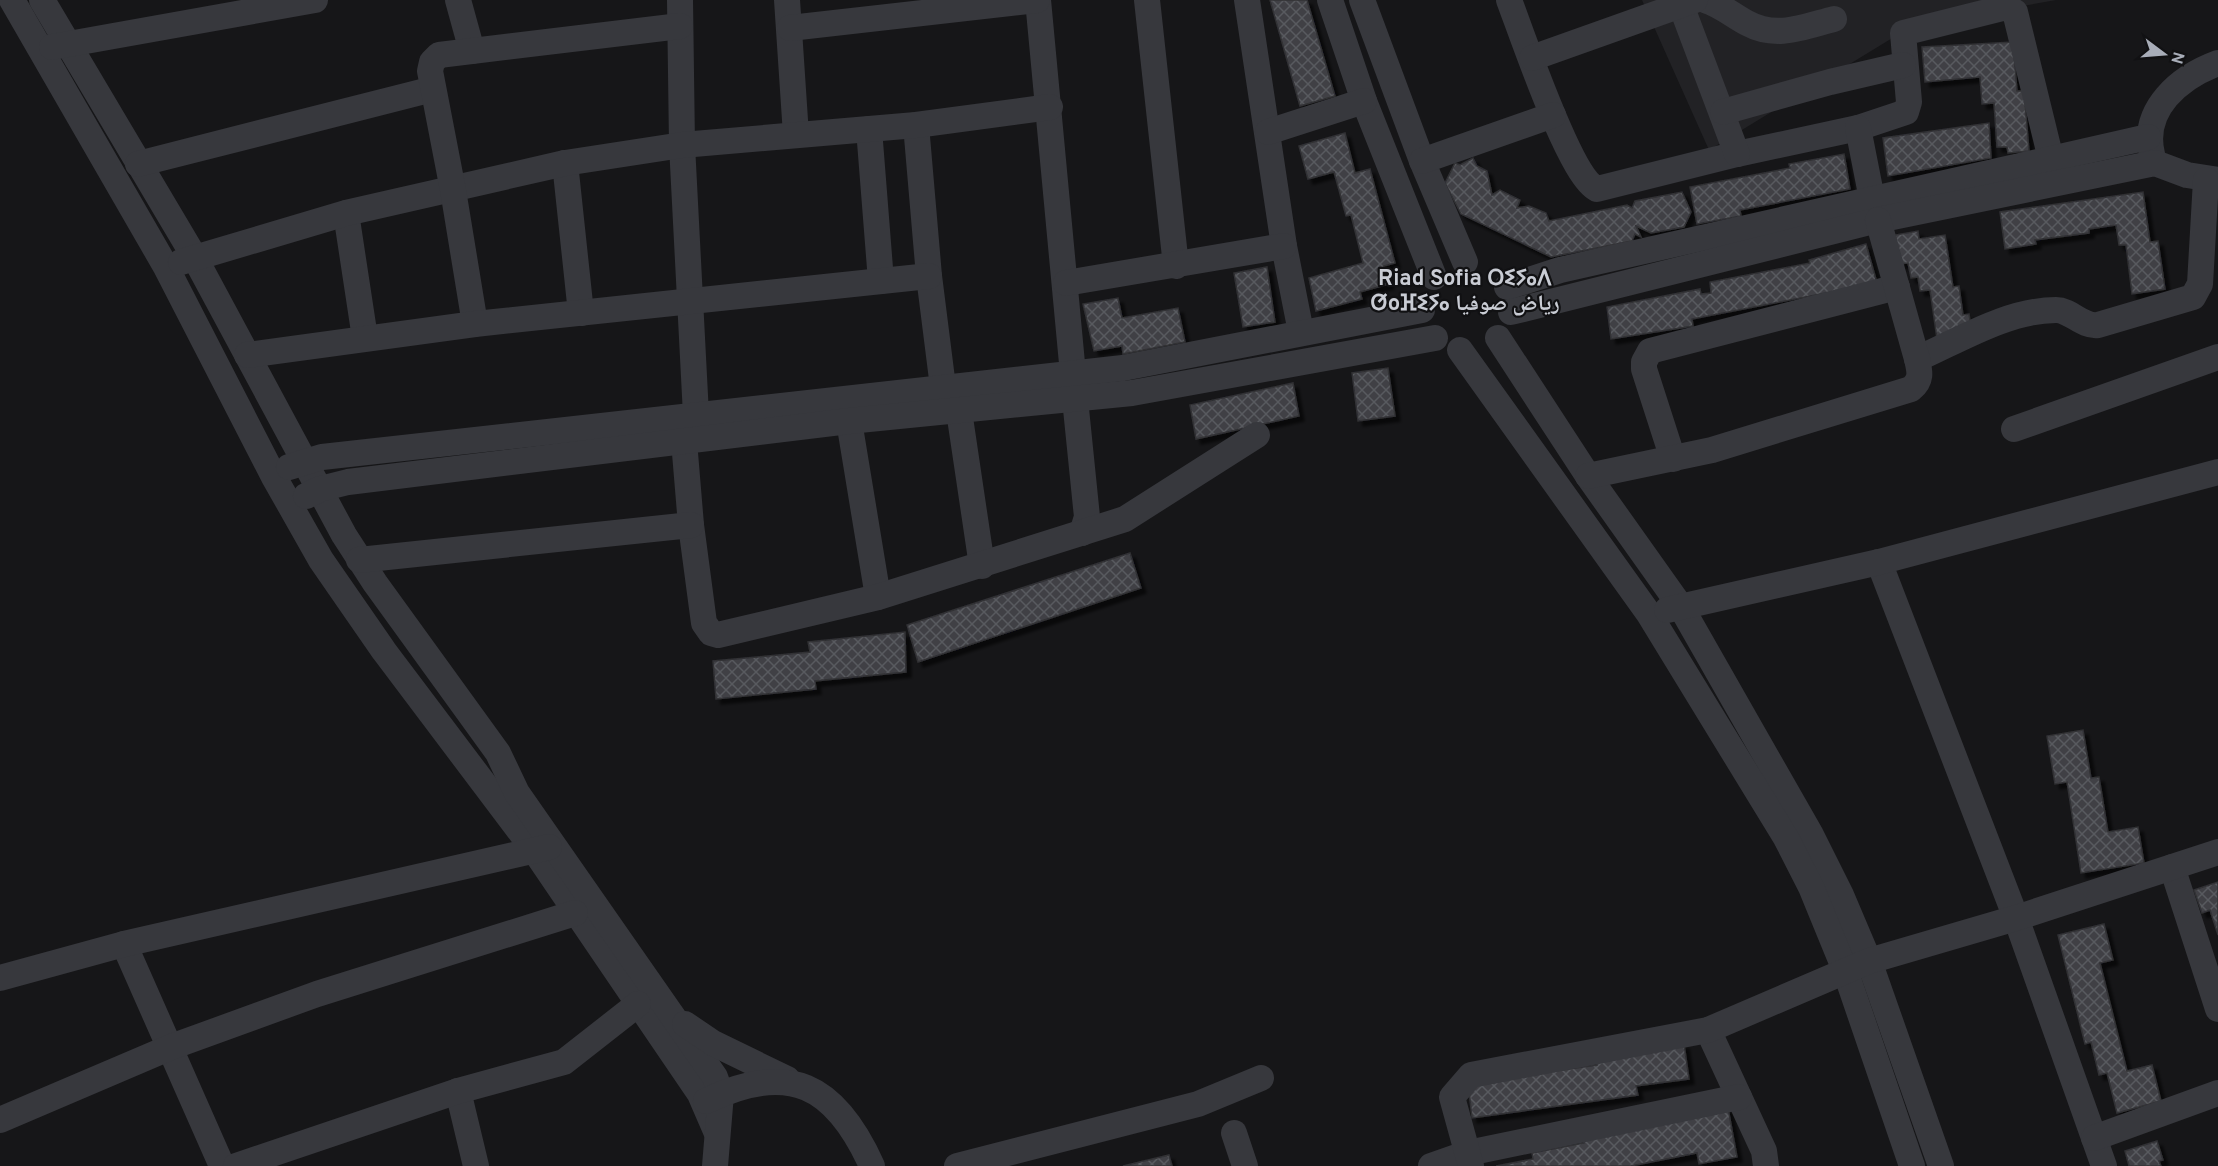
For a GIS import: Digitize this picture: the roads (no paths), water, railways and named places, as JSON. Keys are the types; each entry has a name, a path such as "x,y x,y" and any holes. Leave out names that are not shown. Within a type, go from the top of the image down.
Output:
{"street":[{"path":"12,0 166,267 290,506 351,606 545,848 673,1016 715,1077 712,1098 717,1134 715,1166"},
{"path":"42,0 66,44 195,258 359,560 498,753 574,913 638,1004 712,1098"},
{"path":"40,49 315,0"},
{"path":"458,0 472,51"},
{"path":"680,0 682,145 696,415"},
{"path":"787,0 796,135"},
{"path":"790,28 912,7 1038,0 1050,107 1087,517 1082,533"},
{"path":"1147,0 1176,266"},
{"path":"1247,0 1284,246 1301,332"},
{"path":"1330,0 1364,101 1434,277"},
{"path":"1362,0 1422,161 1465,262"},
{"path":"1509,0 1553,114 1586,182 1597,189 1737,154 1858,128 1906,112 1909,102 1901,39 1905,30 2007,7 2013,9 2051,159"},
{"path":"1532,58 1690,2 1717,4 1765,32 1778,32 1834,19"},
{"path":"1690,2 1737,154"},
{"path":"476,324 433,89 430,71 432,62 439,55 680,26"},
{"path":"2155,163 2148,137 2162,103 2174,87 2193,72 2218,63"},
{"path":"1723,112 1830,82 1903,65"},
{"path":"138,164 433,89"},
{"path":"1268,132 1364,101"},
{"path":"166,267 346,213 565,164 682,145 916,125 1050,107"},
{"path":"1422,161 1553,114"},
{"path":"916,125 929,276 943,387"},
{"path":"1588,476 1727,446 1911,389 1920,379 1917,359 1875,210 1858,128"},
{"path":"869,129 880,281"},
{"path":"1509,300 1875,210 2051,159 2148,137"},
{"path":"1875,210 2155,163 2212,180 2200,284 2193,297 2094,326 2056,310 2006,319 1917,359"},
{"path":"565,164 581,313"},
{"path":"346,213 365,338"},
{"path":"1066,282 1176,266 1284,246"},
{"path":"1465,262 1482,265 1497,274 1509,300 1498,338 1480,348 1460,350 1446,346 1435,338 1426,325 1422,310 1425,292 1434,277 1448,266 1465,262"},
{"path":"247,355 476,324 929,276"},
{"path":"1673,459 1644,369 1644,362 1650,351 1897,287"},
{"path":"290,506 320,489 348,482 849,421 959,411 1301,332 1422,310"},
{"path":"274,477 304,460 943,387 1193,384 1435,338"},
{"path":"1460,350 1649,614 1786,837 1811,887 1857,966 1937,1154 1910,1158 1857,966 1842,896 1811,835 1681,607 1588,476 1498,338"},
{"path":"2014,429 2218,357"},
{"path":"959,411 982,566"},
{"path":"849,421 878,597"},
{"path":"684,441 691,525 704,623 711,633 718,634 878,597 1125,519 1257,435"},
{"path":"1649,614 1879,562 2218,472"},
{"path":"359,560 691,525"},
{"path":"1879,562 2016,918 2104,1166"},
{"path":"0,978 124,944 545,848"},
{"path":"1470,1160 1452,1096 1471,1075 1708,1030 1857,966 2016,918 2218,852"},
{"path":"2172,867 2218,1009"},
{"path":"0,1120 171,1047 317,994 574,913"},
{"path":"124,944 222,1166"},
{"path":"236,1166 458,1091 564,1062 638,1004"},
{"path":"673,1016 712,1043 813,1090 836,1109 857,1134 872,1166"},
{"path":"1708,1030 1764,1151 1767,1166"},
{"path":"957,1166 1197,1104 1261,1078"},
{"path":"712,1098 768,1080 796,1083"},
{"path":"458,1091 476,1166"},
{"path":"2094,1138 2218,1093"},
{"path":"1431,1166 1470,1160 1739,1097"},
{"path":"1234,1133 1245,1166"}],"district":[{"name":"Riad Sofia ⵔⵉⵢⴰⴷ ⵚoⴼⵉⵢⴰ رياض صوفيا","path":"1465,290"}]}
